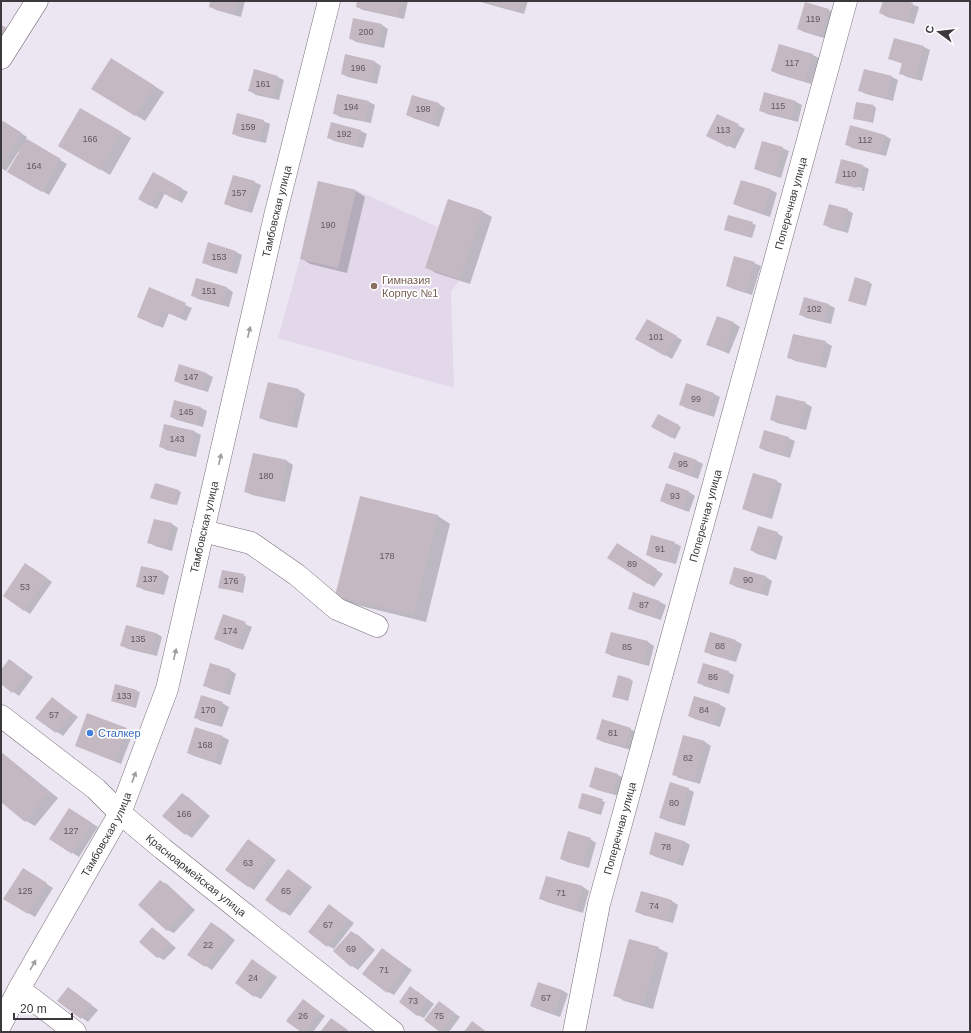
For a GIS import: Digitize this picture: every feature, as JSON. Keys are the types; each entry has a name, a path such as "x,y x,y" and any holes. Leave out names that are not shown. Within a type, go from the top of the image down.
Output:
{"street":[{"path":"1,58 37,1"},
{"name":"Тамбовская улица","path":"1,1024 19,989 120,813 167,689 275,216 329,1"},
{"name":"Поперечная улица","path":"574,1032 599,904 846,1"},
{"path":"203,531 252,543 297,575 337,609 378,626"},
{"name":"Красноармейская улица","path":"1,716 96,789 120,813 162,849 393,1032"},
{"path":"19,989 75,1032"}],"shaded area":[{"name":"Гимназия Корпус №1","path":"318,181 356,190 438,227 448,199 483,211 460,280 451,292 454,388 278,338 300,259"}],"building":[{"path":"210,1 238,1 234,14 209,7"},
{"path":"357,1 401,1 398,17 356,7"},
{"path":"483,1 521,1 518,11"},
{"path":"883,1 907,1 913,3 908,22 879,13"},
{"path":"805,2 829,9 821,36 797,29"},
{"path":"353,18 382,24 378,45 349,39"},
{"path":"1,25 7,28 1,38"},
{"path":"894,38 924,46 916,78 899,74 902,63 888,59"},
{"path":"779,44 813,54 805,82 771,71"},
{"path":"345,54 375,61 371,81 341,74"},
{"path":"111,58 155,86 135,116 91,89"},
{"path":"254,69 278,76 273,97 248,91"},
{"path":"864,69 892,76 886,98 858,91"},
{"path":"764,92 796,101 791,119 759,111"},
{"path":"337,94 369,101 365,120 333,114"},
{"path":"412,95 439,103 433,124 406,115"},
{"path":"856,102 874,105 871,122 853,119"},
{"path":"80,108 122,132 100,170 58,146"},
{"path":"237,113 264,120 259,140 232,134"},
{"path":"717,114 739,124 728,147 706,136"},
{"path":"3,121 22,133 1,167 1,123"},
{"path":"331,122 361,130 357,146 327,138"},
{"path":"850,125 885,135 880,154 845,145"},
{"path":"27,139 61,159 42,192 7,172"},
{"path":"762,141 783,147 775,175 754,169"},
{"path":"841,159 863,165 857,188 835,183"},
{"path":"153,172 182,188 176,200 159,191 150,206 138,199"},
{"path":"233,175 255,181 246,211 224,204"},
{"path":"741,180 771,189 763,214 733,204"},
{"path":"318,181 356,190 338,268 300,259"},
{"path":"448,199 483,211 460,280 425,268"},
{"path":"829,204 848,209 842,230 823,225"},
{"path":"728,215 753,222 749,237 724,230"},
{"path":"208,242 236,251 230,271 202,263"},
{"path":"734,256 755,262 746,292 726,286"},
{"path":"855,277 870,282 863,305 848,301"},
{"path":"196,278 227,287 222,304 191,296"},
{"path":"149,287 186,303 180,318 163,311 157,326 137,317"},
{"path":"804,297 829,304 824,321 799,315"},
{"path":"717,316 734,322 723,351 706,345"},
{"path":"647,319 677,336 665,356 635,339"},
{"path":"793,334 826,341 820,366 787,358"},
{"path":"179,364 207,373 202,390 174,381"},
{"path":"268,382 299,389 290,425 259,418"},
{"path":"686,383 714,393 707,414 679,405"},
{"path":"776,395 806,402 799,427 770,420"},
{"path":"174,400 201,407 197,424 170,417"},
{"path":"658,414 679,425 672,438 651,427"},
{"path":"164,424 195,431 190,454 159,447"},
{"path":"764,430 789,437 784,455 759,448"},
{"path":"674,452 697,460 691,476 668,468"},
{"path":"253,453 287,460 279,499 244,492"},
{"path":"753,473 777,480 765,516 742,509"},
{"path":"155,483 179,490 174,505 150,498"},
{"path":"666,483 689,491 683,509 660,501"},
{"path":"360,496 438,515 414,615 335,596"},
{"path":"154,519 172,523 166,548 147,543"},
{"path":"758,526 778,532 769,557 750,550"},
{"path":"651,535 675,542 669,562 646,555"},
{"path":"617,543 657,569 648,584 607,558"},
{"path":"25,563 47,578 24,611 3,596"},
{"path":"141,566 163,571 158,592 136,587"},
{"path":"734,567 766,576 761,593 729,584"},
{"path":"222,570 244,574 240,592 218,588"},
{"path":"633,592 660,601 655,617 628,609"},
{"path":"223,614 246,622 237,648 214,639"},
{"path":"126,625 156,633 151,653 120,646"},
{"path":"611,632 648,641 643,663 605,653"},
{"path":"710,632 736,640 730,660 704,652"},
{"path":"9,659 27,673 12,693 1,684 1,670"},
{"path":"210,663 230,669 224,692 203,686"},
{"path":"703,663 729,671 723,691 697,683"},
{"path":"618,675 631,679 626,700 612,697"},
{"path":"115,684 137,690 133,707 111,701"},
{"path":"201,695 223,702 216,724 194,718"},
{"path":"694,696 720,704 714,724 688,716"},
{"path":"52,697 72,713 56,733 35,718"},
{"path":"87,713 127,728 115,761 75,746"},
{"path":"602,719 631,728 625,747 596,739"},
{"path":"195,727 223,736 215,762 187,753"},
{"path":"683,735 705,741 694,781 672,775"},
{"path":"1,753 49,792 25,822 1,802"},
{"path":"595,767 618,774 612,794 589,787"},
{"path":"670,782 689,788 678,823 659,818"},
{"path":"182,793 205,812 185,835 162,816"},
{"path":"582,793 603,799 598,814 578,808"},
{"path":"69,808 92,823 72,854 49,839"},
{"path":"568,831 591,838 582,866 560,859"},
{"path":"655,832 684,841 677,863 649,854"},
{"path":"248,839 271,856 248,887 225,870"},
{"path":"23,868 47,883 28,914 3,899"},
{"path":"288,869 306,883 283,913 265,900"},
{"path":"546,876 583,886 576,910 539,899"},
{"path":"160,880 189,905 167,931 138,905"},
{"path":"641,891 672,900 667,921 635,912"},
{"path":"329,904 348,919 327,947 308,932"},
{"path":"211,922 229,935 205,967 187,955"},
{"path":"152,927 170,943 157,958 139,942"},
{"path":"351,931 369,946 351,967 333,951"},
{"path":"629,939 659,947 643,1004 613,996"},
{"path":"382,948 406,966 387,993 362,974"},
{"path":"252,959 271,973 254,997 235,983"},
{"path":"538,982 562,990 554,1014 530,1006"},
{"path":"410,986 428,1000 417,1016 399,1002"},
{"path":"68,987 92,1005 81,1019 57,1001"},
{"path":"303,999 320,1012 304,1032 301,1032 286,1021"},
{"path":"439,1001 455,1013 440,1032 424,1020"},
{"path":"331,1018 348,1030 347,1032 320,1032"},
{"path":"472,1021 487,1032 464,1032"}],"place":[{"name":"Гимназия Корпус №1","path":"374,286"},
{"name":"Сталкер","path":"90,733"}]}
